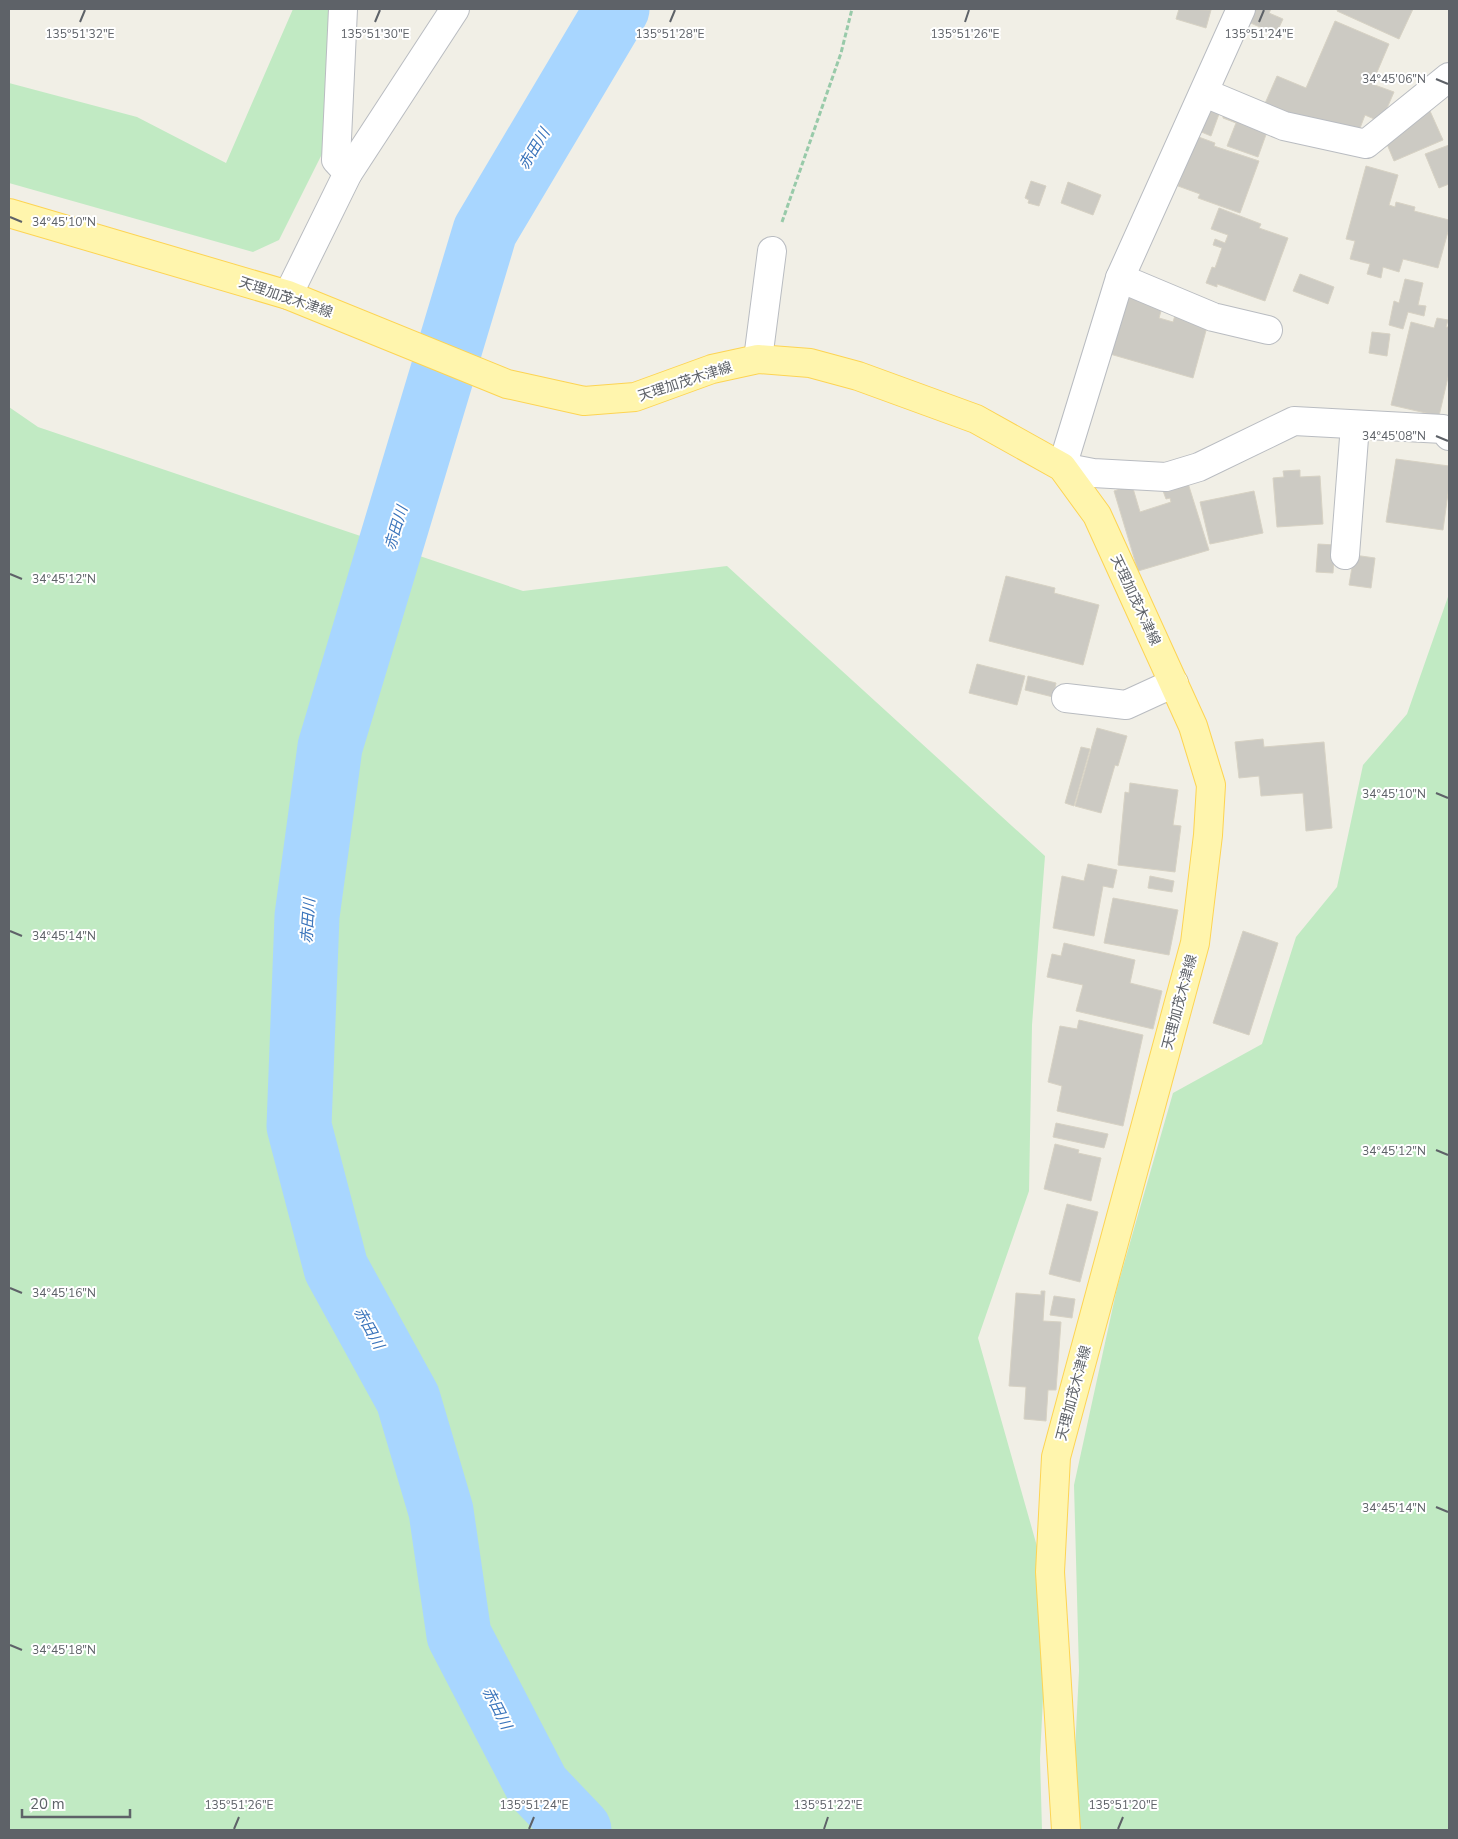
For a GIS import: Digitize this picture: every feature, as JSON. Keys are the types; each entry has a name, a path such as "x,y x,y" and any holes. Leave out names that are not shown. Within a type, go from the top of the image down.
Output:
{"main road":[{"name":"天理加茂木津線","path":"9,213 288,294 507,384 584,401 635,397 712,369 758,359 810,363 858,376 976,419 1062,467 1097,515 1193,726 1211,785 1208,835 1195,943 1056,1457 1050,1572 1066,1830"}],"street":[{"path":"343,9 336,160 348,173"},
{"path":"288,294 348,173 455,9"},
{"path":"1242,9 1120,278 1062,467 1094,474 1166,477 1199,467 1294,421 1443,429 1449,436"},
{"path":"1205,93 1284,126 1366,144 1449,77"},
{"path":"758,359 772,251"},
{"path":"1120,278 1213,317 1268,330"},
{"path":"1345,555 1356,425"},
{"path":"1066,698 1126,705 1174,684"}],"path":[{"path":"772,251 841,53 852,9"}],"green space":[{"path":"293,9 331,9 324,150 279,240 253,252 9,183 9,83 137,117 226,163"},
{"path":"9,407 38,427 523,591 727,566 1045,856 1032,1025 1029,1191 978,1338 1040,1557 1044,1678 1040,1758 1042,1830 9,1830"},
{"path":"1449,594 1449,1830 1079,1830 1074,1771 1079,1671 1074,1485 1117,1288 1173,1093 1262,1044 1296,937 1337,887 1363,765 1407,714"}],"building":[{"path":"1179,9 1211,10 1206,28 1176,19"},
{"path":"1251,9 1271,9 1269,13 1283,19 1276,34 1246,21"},
{"path":"1338,9 1413,9 1399,39 1337,11"},
{"path":"1335,21 1389,44 1372,84 1394,92 1381,122 1365,115 1357,136 1311,117 1307,127 1263,108 1277,76 1306,88"},
{"path":"1208,107 1268,129 1258,157 1227,146 1236,123 1223,118 1219,114 1211,136 1199,131"},
{"path":"1430,111 1443,140 1394,161 1382,132"},
{"path":"1196,136 1215,143 1214,146 1259,161 1240,213 1198,198 1200,194 1178,186"},
{"path":"1449,145 1449,184 1439,188 1425,154"},
{"path":"1366,166 1398,175 1389,205 1395,207 1396,202 1415,207 1414,211 1449,220 1449,228 1438,268 1403,259 1399,272 1383,267 1381,278 1367,274 1370,264 1350,259 1355,241 1346,239"},
{"path":"1031,181 1046,186 1039,206 1028,203 1029,200 1025,198"},
{"path":"1068,182 1101,195 1093,215 1061,203"},
{"path":"1219,208 1261,224 1259,228 1288,238 1265,301 1217,284 1217,287 1206,283 1212,267 1215,268 1222,248 1213,245 1215,239 1225,243 1228,235 1211,229"},
{"path":"1300,274 1334,287 1328,304 1293,291"},
{"path":"1405,279 1423,283 1418,305 1426,306 1424,316 1408,312 1403,329 1389,325 1394,301 1399,303"},
{"path":"1127,294 1163,304 1159,318 1173,322 1178,306 1210,316 1193,378 1110,354"},
{"path":"1437,318 1448,320 1446,327 1449,327 1449,373 1439,416 1391,405 1411,322 1434,328"},
{"path":"1372,332 1390,334 1387,356 1369,353"},
{"path":"1396,459 1449,466 1449,486 1443,530 1386,522"},
{"path":"1300,470 1300,477 1320,476 1323,524 1277,527 1273,478 1284,477 1283,471"},
{"path":"1187,480 1209,550 1138,571 1114,491 1132,485 1140,512 1171,502 1170,498 1166,499 1162,488"},
{"path":"1254,491 1263,533 1210,544 1200,502"},
{"path":"1318,544 1335,545 1333,573 1316,572"},
{"path":"1354,555 1375,558 1371,588 1349,585"},
{"path":"1006,576 1055,588 1054,593 1099,605 1083,665 989,641"},
{"path":"977,664 1025,676 1017,705 969,693"},
{"path":"1028,676 1056,683 1053,697 1025,690"},
{"path":"1097,728 1127,736 1118,766 1115,765 1101,813 1075,806"},
{"path":"1263,739 1264,747 1324,742 1332,828 1306,831 1303,793 1261,796 1259,776 1239,778 1235,742"},
{"path":"1081,747 1090,749 1074,806 1065,803"},
{"path":"1130,783 1178,790 1173,825 1181,826 1175,872 1118,865 1125,792 1129,793"},
{"path":"1088,864 1117,870 1113,888 1103,886 1094,936 1053,928 1062,876 1084,881"},
{"path":"1150,876 1174,881 1172,892 1148,888"},
{"path":"1113,898 1178,910 1169,955 1104,943"},
{"path":"1243,931 1278,943 1249,1035 1213,1023"},
{"path":"1064,943 1135,960 1130,983 1162,991 1153,1029 1076,1011 1083,985 1047,977 1052,954 1061,956"},
{"path":"1079,1020 1143,1035 1123,1126 1057,1111 1062,1086 1048,1082 1060,1026 1077,1029"},
{"path":"1056,1123 1108,1134 1104,1148 1053,1137"},
{"path":"1055,1144 1079,1150 1078,1153 1101,1158 1091,1201 1044,1189"},
{"path":"1067,1204 1098,1212 1080,1282 1049,1274"},
{"path":"1041,1291 1045,1291 1043,1321 1061,1322 1056,1390 1048,1390 1046,1421 1024,1419 1026,1387 1009,1386 1016,1293 1041,1295"},
{"path":"1054,1296 1075,1299 1072,1318 1050,1315"}],"waterway":[{"name":"赤田川","path":"579,1830 538,1787 459,1635 441,1511 408,1399 336,1268 299,1126 307,916 330,747 485,231 617,9"}]}
